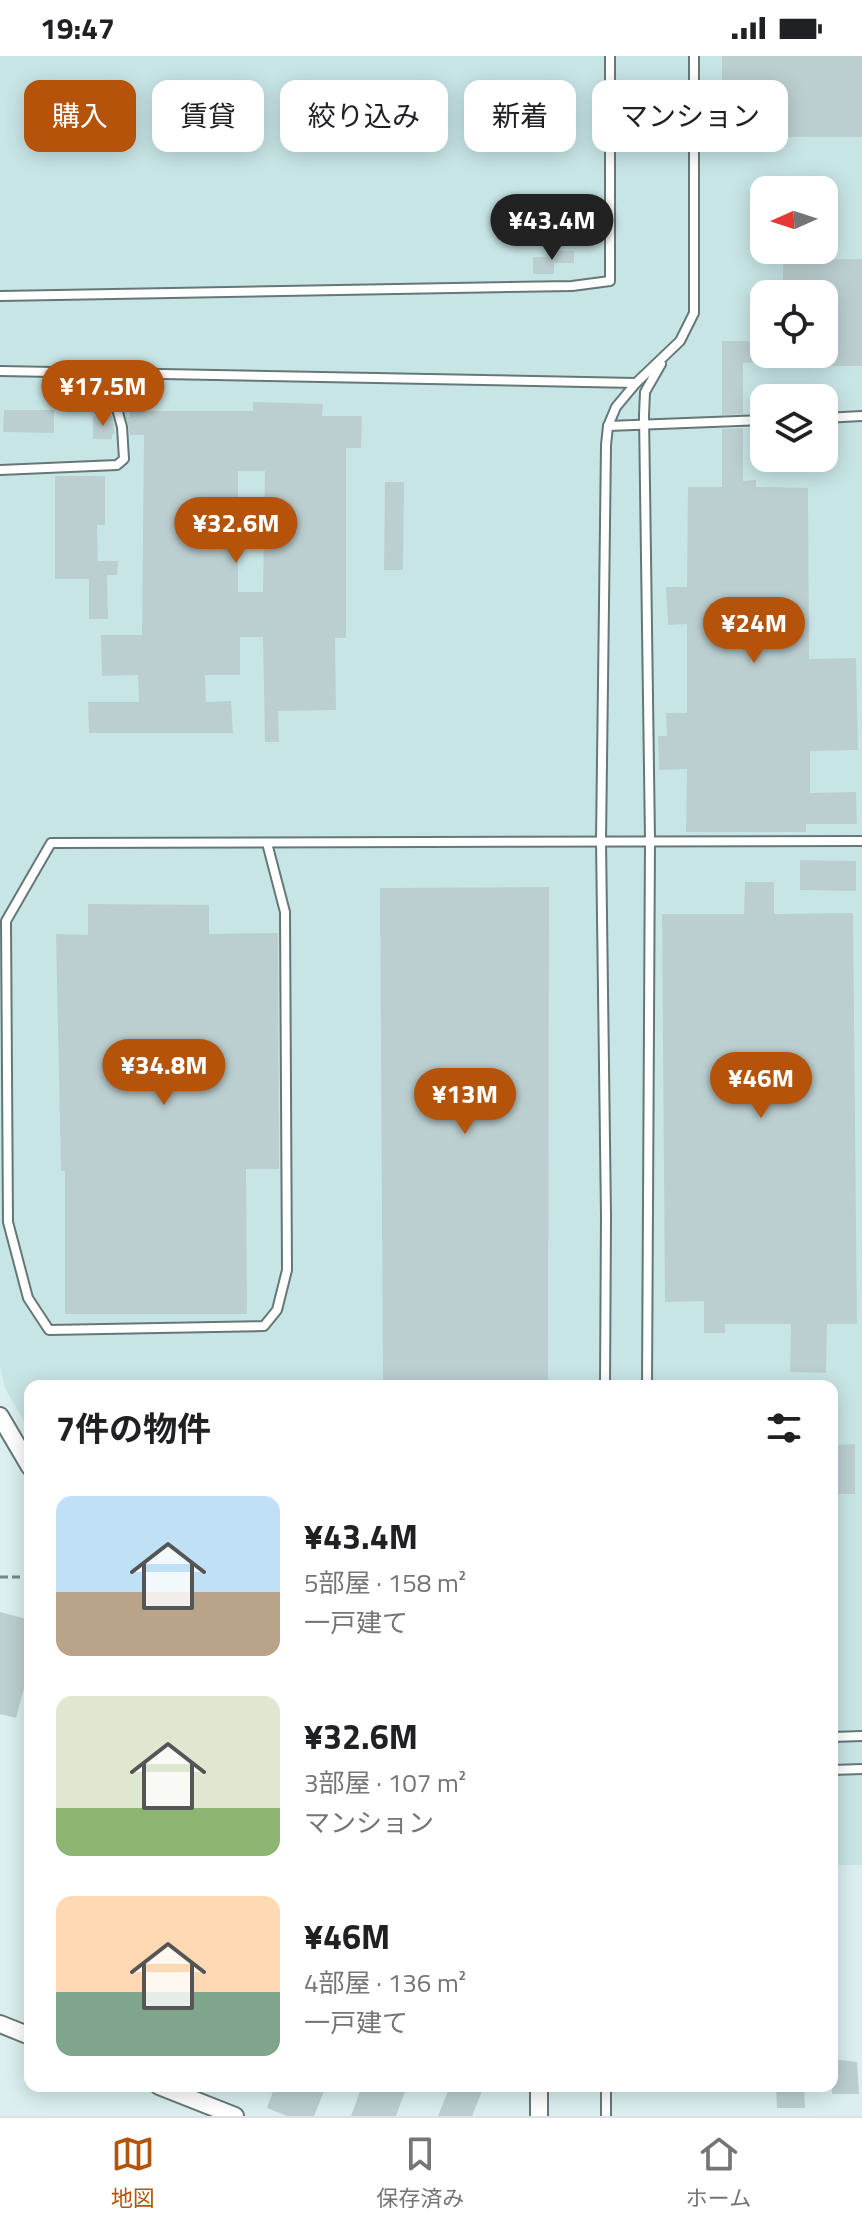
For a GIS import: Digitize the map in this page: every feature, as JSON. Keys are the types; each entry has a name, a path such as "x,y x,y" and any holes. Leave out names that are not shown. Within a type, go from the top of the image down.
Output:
{"street":[{"path":"0,1416 24,1457"},
{"path":"0,2024 24,2034"},
{"path":"174,2092 235,2116"},
{"path":"539,2092 539,2116"}],"lane":[{"path":"0,296 572,286 610,281 610,56"},
{"path":"605,1380 601,841 606,445 608,426 616,407 680,341 694,313 694,56"},
{"path":"647,1380 650,840 644,425 645,392 668,353"},
{"path":"0,371 636,383"},
{"path":"0,470 117,465 124,459 122,427 116,405 95,372"},
{"path":"838,417 862,416"},
{"path":"608,426 750,421"},
{"path":"267,843 285,912 287,1270 277,1310 264,1326 49,1330 28,1298 8,1222 6,921 51,843 862,841"},
{"path":"838,1737 862,1736"},
{"path":"838,1770 862,1769"},
{"path":"606,2092 606,2116"}],"path":[{"path":"0,1577 24,1577"}],"shaded area":[{"path":"0,56 862,56 862,1865 838,1865 838,1380 24,1380 24,1422 5,1388 0,1365"}],"building":[{"path":"722,56 862,56 862,137 788,137 788,80 722,80"},
{"path":"547,251 574,251 574,263 554,263 554,274 533,274 533,257 547,257"},
{"path":"838,259 862,259 862,366 838,366 838,280 783,280 783,264 838,264"},
{"path":"722,341 750,341 750,363 743,363 743,414 722,415"},
{"path":"253,402 323,404 322,416 362,416 361,448 346,448 346,638 335,638 336,710 278,711 279,742 265,742 263,637 240,637 240,675 205,675 206,702 231,701 233,733 89,733 88,702 139,702 138,675 102,676 101,635 142,635 144,435 130,435 126,417 130,417 130,411 253,411","holes":["238,471 265,471 263,592 238,592"]},
{"path":"4,410 54,410 54,433 3,432"},
{"path":"93,416 112,416 115,434 112,434 112,439 93,439"},
{"path":"743,428 743,481 756,480 756,487 808,488 809,659 856,658 858,750 810,751 810,793 856,792 857,824 806,824 806,832 686,832 687,769 659,770 658,736 667,736 666,713 687,713 687,624 668,625 666,587 687,587 688,487 722,487 722,429"},
{"path":"55,476 105,476 105,525 97,525 98,561 118,561 117,575 107,575 108,619 89,619 89,579 55,579"},
{"path":"385,482 404,482 403,570 384,570"},
{"path":"800,860 856,861 856,891 800,890"},
{"path":"745,882 774,882 774,914 853,913 857,1324 827,1324 826,1373 790,1372 791,1324 725,1324 725,1333 704,1333 704,1301 665,1302 662,914 744,914"},
{"path":"549,887 548,1380 383,1380 380,888"},
{"path":"88,904 209,905 209,934 278,933 279,1169 246,1169 247,1314 65,1314 65,1171 61,1171 56,934 88,935"},
{"path":"855,1444 855,1494 838,1494 838,1445"},
{"path":"0,1612 24,1618 24,1688 16,1718 0,1714"},
{"path":"838,2060 857,2062 859,2094 832,2094 838,2092"},
{"path":"273,2092 324,2092 314,2116 287,2116 267,2108"},
{"path":"360,2092 405,2092 396,2116 351,2116"},
{"path":"448,2092 482,2092 472,2116 438,2116"},
{"path":"776,2092 804,2092 805,2108 777,2108"}]}
